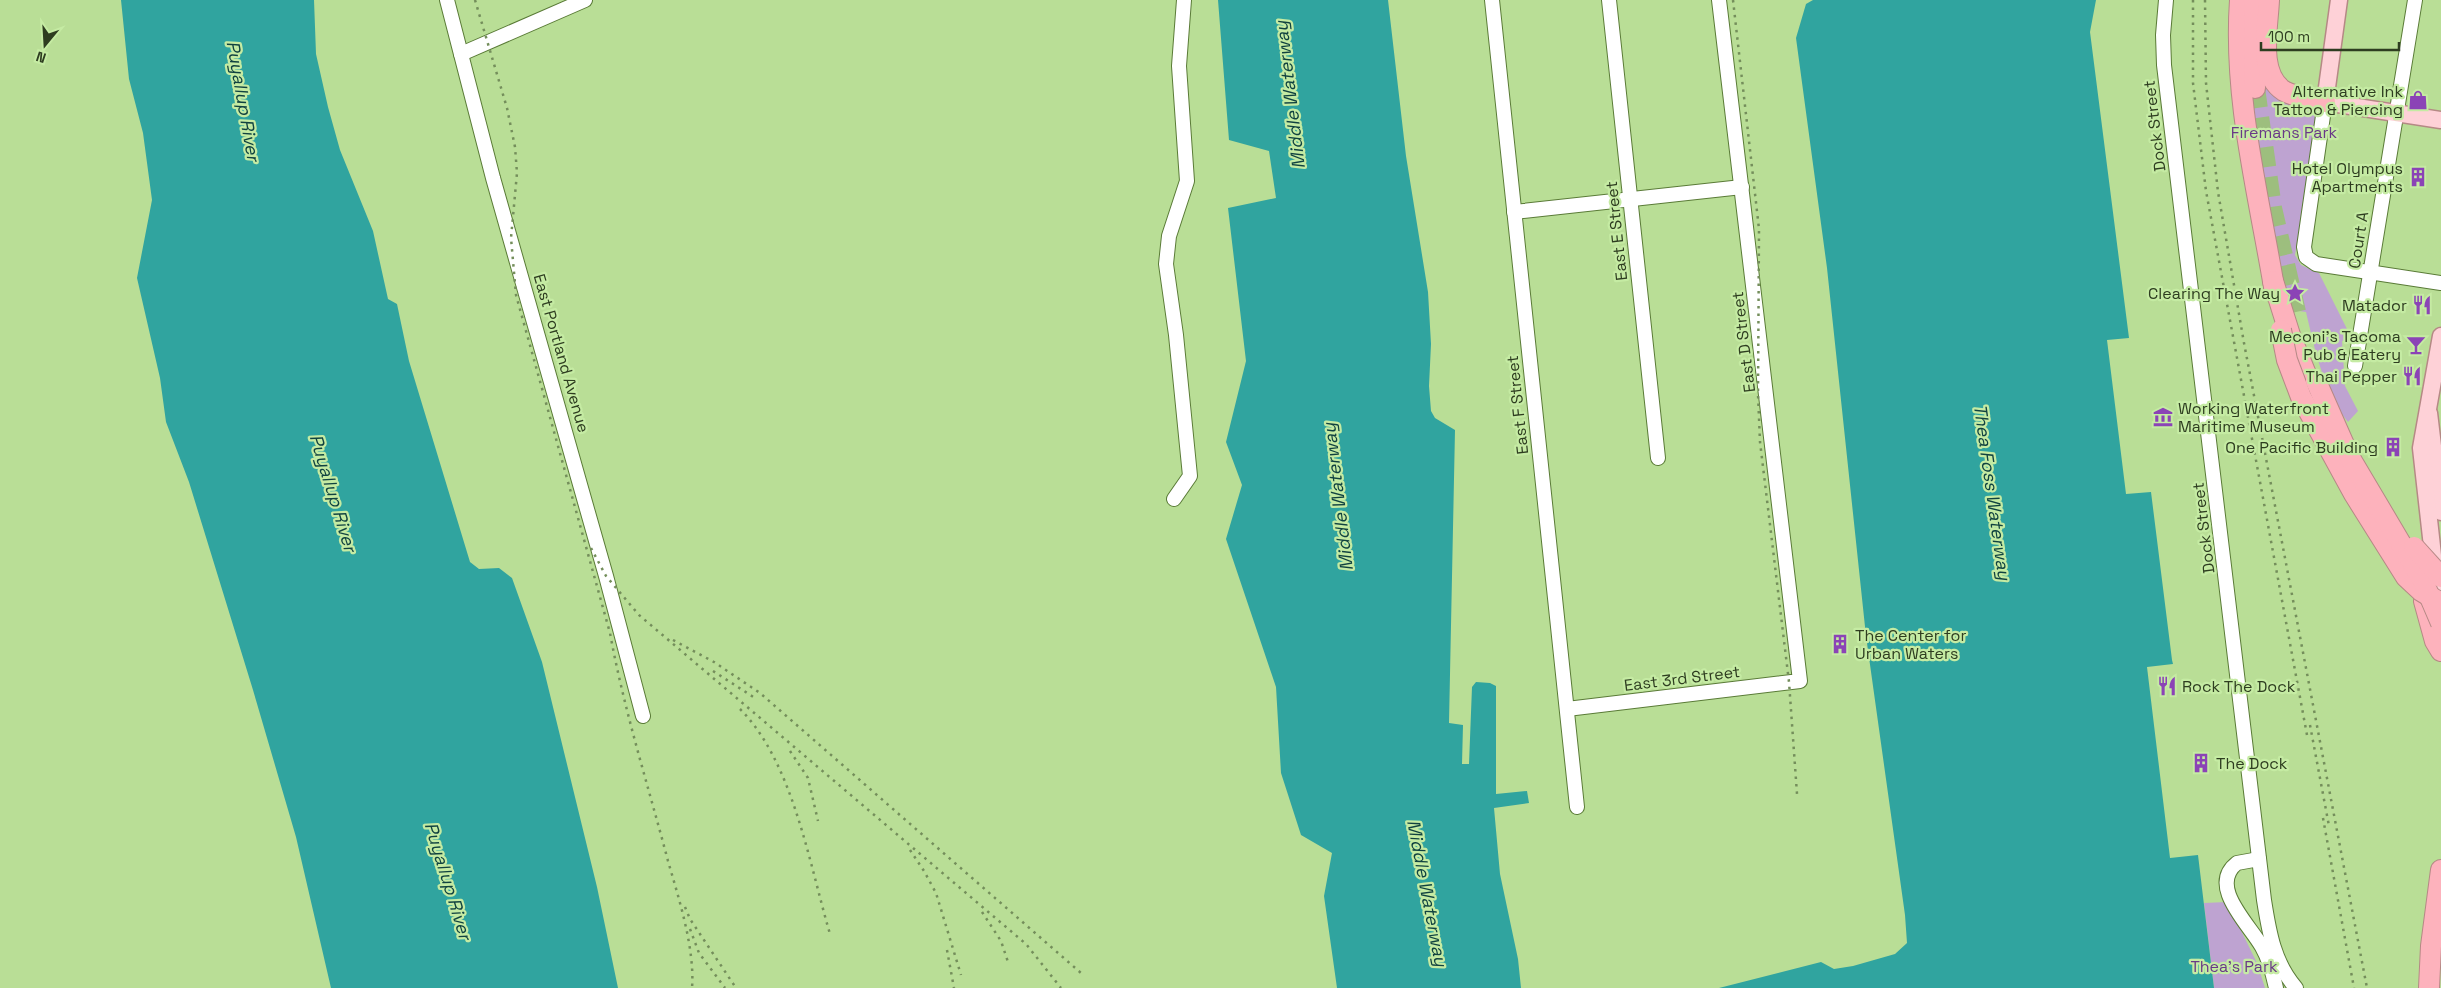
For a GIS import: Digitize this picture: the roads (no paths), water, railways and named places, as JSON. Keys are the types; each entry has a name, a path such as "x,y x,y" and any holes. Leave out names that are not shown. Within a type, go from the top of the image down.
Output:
{"highway":[{"path":"2240,0 2238,57 2240,94 2280,330 2290,372 2301,397 2354,494 2406,577 2421,591 2441,603"},
{"path":"2254,0 2253,48 2255,88"},
{"path":"2269,0 2268,59 2273,80 2291,94 2326,102"},
{"path":"2273,282 2290,335 2317,401 2336,442 2427,606 2435,641 2441,650"},
{"path":"2296,312 2316,381 2349,456 2423,582 2441,623"},
{"path":"2316,381 2406,534 2422,558 2441,577"},
{"path":"2429,988 2431,946 2441,870"}],"main road":[{"path":"2339,0 2326,102 2441,120"},
{"path":"2441,336 2433,432 2441,512"},
{"path":"2435,412 2422,432 2421,448 2441,629"}],"street":[{"name":"East Portland Avenue","path":"448,0 493,178 606,576 643,716"},
{"path":"461,54 585,0"},
{"path":"1174,499 1190,476 1176,335 1166,264 1169,236 1187,181 1179,66 1184,0"},
{"name":"East F Street","path":"1492,0 1577,807"},
{"name":"East E Street","path":"1609,0 1658,458"},
{"name":"East D Street","path":"1719,0 1800,681"},
{"name":"Dock Street","path":"2166,0 2163,35 2164,65 2264,900 2274,950 2285,973 2296,988"},
{"name":"Court A","path":"2355,366 2415,0"},
{"path":"2326,102 2304,247 2306,258 2316,264 2441,283"},
{"path":"1514,212 1742,187"},
{"name":"East 3rd Street","path":"1567,709 1800,681"},
{"path":"2259,859 2237,863 2233,866 2228,876 2227,885 2232,902 2262,947 2276,988"}],"water":[{"name":"Puyallup River","path":"121,0 314,0 316,54 328,107 340,150 373,231 388,299 397,304 409,361 470,562 479,569 499,568 512,578 542,662 597,887 618,988 331,988 296,837 189,482 166,422 160,378 137,278 152,200 143,133 129,79"},
{"name":"Middle Waterway","path":"1218,0 1388,0 1406,156 1428,292 1431,344 1429,386 1431,411 1435,418 1455,430 1449,723 1463,725 1462,764 1469,764 1472,687 1476,682 1490,683 1496,686 1496,794 1527,791 1529,803 1494,808 1500,874 1518,959 1521,988 1337,988 1324,896 1332,853 1301,835 1281,773 1276,687 1226,539 1242,485 1226,442 1246,361 1228,208 1276,198 1269,151 1229,140"},
{"name":"Thea Foss Waterway","path":"1813,0 2096,0 2090,32 2129,338 2107,340 2126,494 2151,492 2173,664 2147,667 2170,858 2198,855 2214,988 1719,988 1821,962 1834,969 1853,966 1895,954 1907,943 1905,915 1866,636 1827,268 1796,38 1806,4"}],"tunnel":[{"path":"2255,88 2272,208 2296,312"}],"railway":[{"path":"475,0 507,108 515,147 517,173 511,238 516,295 610,633 629,719 681,908 689,941 692,988"},
{"path":"1733,0 1759,229 1758,394 1760,442 1789,682 1797,794"},
{"path":"2193,0 2193,83 2206,191 2307,735"},
{"path":"2205,0 2206,83 2218,192 2244,343 2367,988"},
{"path":"591,548 606,576 639,615 1026,944 1061,988"},
{"path":"673,640 714,662 760,693 1081,973"},
{"path":"713,671 755,698"},
{"path":"740,709 758,731 786,785 797,815 830,934"},
{"path":"2310,725 2329,826"},
{"path":"790,751 808,778 818,821"},
{"path":"2323,818 2354,988"},
{"path":"910,850 936,893 961,975"},
{"path":"685,907 690,919 736,988"},
{"path":"982,912 1001,941 1008,962"},
{"path":"690,929 699,953 725,988"},
{"path":"947,950 954,988"}],"place":[{"name":"Alternative Ink Tattoo & Piercing","path":"2418,100"},
{"name":"Hotel Olympus Apartments","path":"2418,177"},
{"name":"Clearing The Way","path":"2295,293"},
{"name":"Matador","path":"2422,305"},
{"name":"Meconi's Tacoma Pub & Eatery","path":"2416,345"},
{"name":"Thai Pepper","path":"2412,376"},
{"name":"Working Waterfront Maritime Museum","path":"2163,417"},
{"name":"One Pacific Building","path":"2393,447"},
{"name":"The Center for Urban Waters","path":"1840,644"},
{"name":"Rock The Dock","path":"2167,686"},
{"name":"The Dock","path":"2201,763"}],"park label":[{"name":"Firemans Park","path":"2284,132"},
{"name":"Thea's Park","path":"2234,966"}]}
